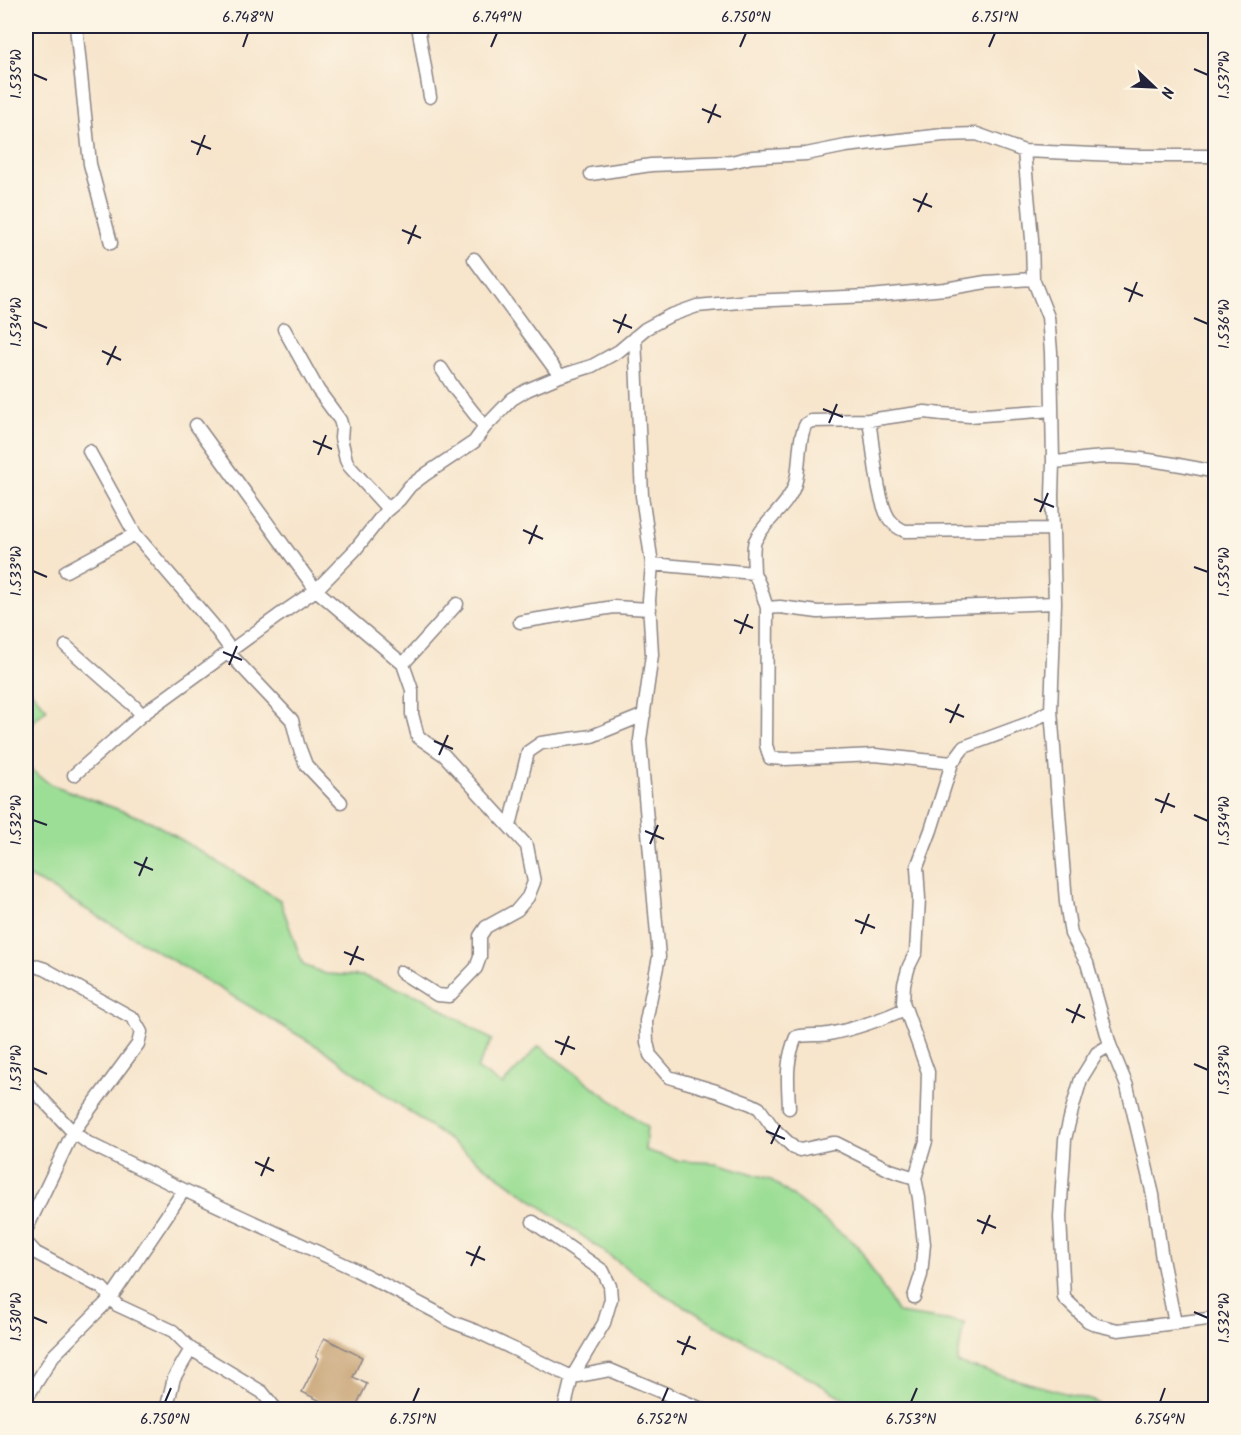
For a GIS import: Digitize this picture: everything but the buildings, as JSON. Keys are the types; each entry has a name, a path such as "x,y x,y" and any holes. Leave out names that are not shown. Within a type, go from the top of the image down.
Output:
{"street":[{"path":"76,26 90,164 111,243"},
{"path":"418,26 430,97"},
{"path":"591,174 651,165 731,162 752,157 806,154 846,146 943,135 976,134 1024,151 1141,156 1215,156"},
{"path":"1024,151 1032,239 1033,279 1048,317 1051,352 1055,603 1051,710 1066,902 1071,934 1087,963 1110,1045 1127,1086 1153,1195 1162,1259 1175,1323"},
{"path":"474,259 560,376"},
{"path":"74,775 142,715 316,590 355,550 410,486 474,442 485,427 513,399 527,390 560,376 592,366 619,351 645,329 669,316 697,306 750,301 870,296 945,289 986,282 1033,279"},
{"path":"284,329 318,390 339,420 346,460 388,509"},
{"path":"635,337 642,496 652,564 650,609 652,655 640,740 659,957 646,1021 650,1055 669,1077 716,1091 759,1108 774,1129 794,1148 800,1150 836,1143 890,1170 915,1178"},
{"path":"441,368 485,427"},
{"path":"952,763 874,755 770,758 766,746 767,608 754,573 754,542 780,510 795,485 803,429 806,424 869,420 924,412 970,416 1052,410"},
{"path":"869,420 881,501 889,519 901,530 1053,528"},
{"path":"196,425 316,590 403,664 412,690 412,714 418,737 444,755 527,846 534,882 528,897 517,910 486,927 480,936 480,957 476,968 449,996 437,995 401,972"},
{"path":"88,451 135,534 213,625 229,651 292,720 306,765 341,802"},
{"path":"1053,462 1108,457 1132,458 1162,461 1215,472"},
{"path":"66,571 135,534"},
{"path":"652,564 754,573"},
{"path":"767,608 780,606 818,612 1055,603"},
{"path":"403,664 457,604"},
{"path":"520,622 614,607 650,609"},
{"path":"66,646 142,715"},
{"path":"914,1297 921,1275 924,1244 915,1178 926,1141 928,1072 903,1002 904,984 916,952 919,899 916,867 931,830 952,763 964,747 1029,723 1051,710"},
{"path":"510,826 528,752 541,743 592,736 644,715"},
{"path":"26,963 45,969 133,1018 141,1032 138,1044 73,1132 26,1230"},
{"path":"789,1108 790,1052 796,1037 826,1035 873,1023 905,1009"},
{"path":"1110,1045 1097,1053 1082,1079 1065,1139 1060,1217 1064,1298 1089,1321 1118,1330 1215,1318"},
{"path":"26,1083 73,1132 88,1143 183,1190 352,1268 452,1322 476,1331 572,1377 610,1370 704,1410"},
{"path":"26,1399 53,1356 111,1298 183,1190"},
{"path":"533,1222 603,1271 610,1286 611,1299 604,1323 572,1377 564,1410"},
{"path":"26,1242 36,1253 102,1288 117,1305 173,1331 191,1349 262,1392 279,1410"},
{"path":"166,1410 174,1378 191,1349"}],"green space":[{"path":"26,685 47,709 26,728"},
{"path":"26,766 50,784 152,822 280,900 303,965 326,974 363,976 424,998 492,1040 477,1068 502,1085 539,1046 647,1127 645,1150 680,1161 717,1163 770,1179 858,1246 898,1313 964,1323 957,1363 1093,1401 1106,1409 853,1409 852,1403 663,1294 325,1051 47,886 26,876"}]}
